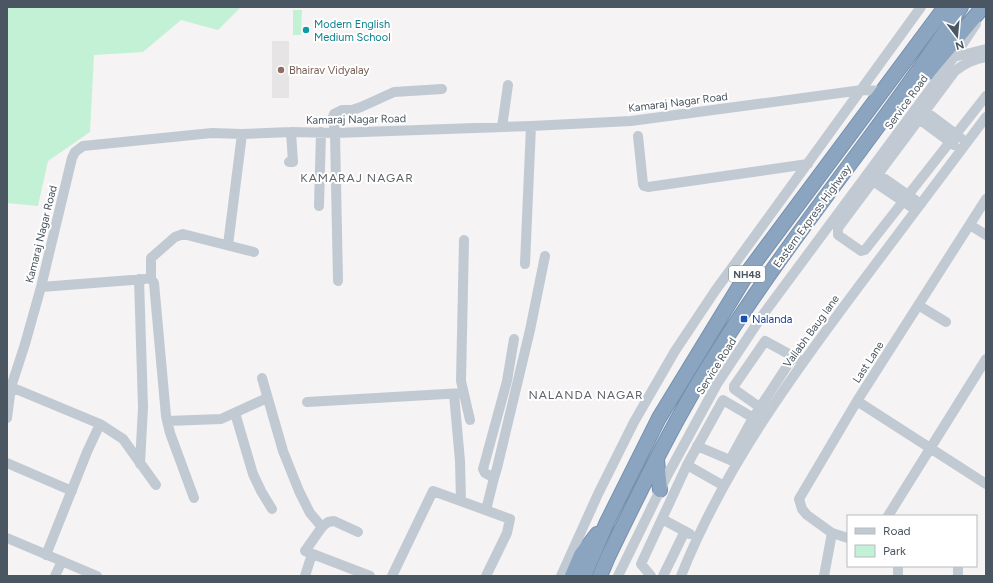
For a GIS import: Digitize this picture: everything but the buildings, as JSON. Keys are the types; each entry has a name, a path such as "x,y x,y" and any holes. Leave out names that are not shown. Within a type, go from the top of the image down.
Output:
{"highway":[{"path":"916,45 936,7"},
{"name":"NH48","path":"916,45 945,7"},
{"name":"Eastern Express Highway","path":"629,515 674,425 717,351 767,277 930,54 961,7"},
{"path":"930,54 974,7"},
{"path":"717,351 745,325 928,71 983,7"},
{"name":"Eastern Express Highway","path":"607,522 659,418 750,269 916,45"},
{"path":"657,460 660,490"},
{"path":"608,576 629,515"},
{"name":"NH48","path":"600,576 629,515"},
{"path":"572,576 581,555 607,522"},
{"name":"NH48","path":"584,576 607,522"}],"street":[{"path":"561,576 630,428 675,351 715,291 921,7"},
{"name":"Service Road","path":"618,576 660,490 717,384 762,316 954,57 986,9"},
{"path":"954,57 986,49"},
{"path":"986,57 964,64 955,70 837,230 838,235 861,251 865,250 986,96"},
{"path":"502,127 508,85"},
{"path":"338,281 335,133 333,117 337,112 356,108 394,92 442,89"},
{"name":"Kamaraj Nagar Road","path":"7,418 11,387 41,287 72,158 75,152 83,146 212,132 242,134 292,132 335,133 631,121 862,90 882,91"},
{"path":"922,115 964,146"},
{"name":"Vallabh Baug lane","path":"681,576 724,486 764,410 802,362 986,117"},
{"path":"525,264 531,126"},
{"path":"289,162 293,162 292,132"},
{"path":"319,206 321,132"},
{"path":"228,245 242,134"},
{"path":"638,136 643,184 644,186 648,187 808,164"},
{"path":"876,177 918,207"},
{"name":"Last Lane","path":"832,533 807,515 802,509 799,499 857,402 986,199"},
{"path":"970,224 986,235"},
{"path":"194,498 167,421 151,258 178,235 187,235 254,252"},
{"path":"461,501 458,394 461,380 464,240"},
{"path":"868,246 881,256"},
{"path":"486,510 530,330 545,256"},
{"path":"139,279 143,407 140,464"},
{"path":"41,287 152,279"},
{"path":"918,305 946,322"},
{"path":"494,478 485,473 483,469 507,381 514,339"},
{"path":"793,356 764,410 734,389 734,386 764,341 793,356 802,362"},
{"path":"889,515 986,359"},
{"path":"262,378 283,451 299,491 310,513 322,527"},
{"path":"11,387 100,424 123,439 156,485"},
{"path":"307,402 458,394"},
{"path":"458,394 470,420"},
{"path":"167,421 216,420 267,398"},
{"path":"651,576 641,564 687,465 697,446 723,400 758,420 730,460 697,446"},
{"path":"857,402 986,484"},
{"path":"235,413 253,474 261,492 272,509"},
{"path":"46,555 87,452 100,424"},
{"path":"7,463 72,491"},
{"path":"687,465 724,486"},
{"path":"392,576 433,491 510,519 507,533 486,576"},
{"path":"662,519 698,538"},
{"path":"358,532 334,521 328,522 322,527 305,551 370,576"},
{"path":"663,576 685,531"},
{"path":"824,576 832,533 847,538"},
{"path":"7,538 97,576"},
{"path":"305,576 312,554"},
{"path":"56,576 62,561"}],"shaded area":[{"name":"Bhairav Vidyalay","path":"272,41 289,41 289,98 272,98"}],"green space":[{"path":"7,7 241,7 218,30 181,20 143,52 94,55 90,132 48,161 38,206 7,203"},
{"path":"293,10 302,10 301,35 293,35"}],"place":[{"name":"Modern English Medium School","path":"306,30"},
{"name":"Bhairav Vidyalay","path":"281,70"},
{"name":"Nalanda","path":"744,319"}],"district":[{"name":"KAMARAJ NAGAR","path":"357,178"},
{"name":"NALANDA NAGAR","path":"586,395"}]}
